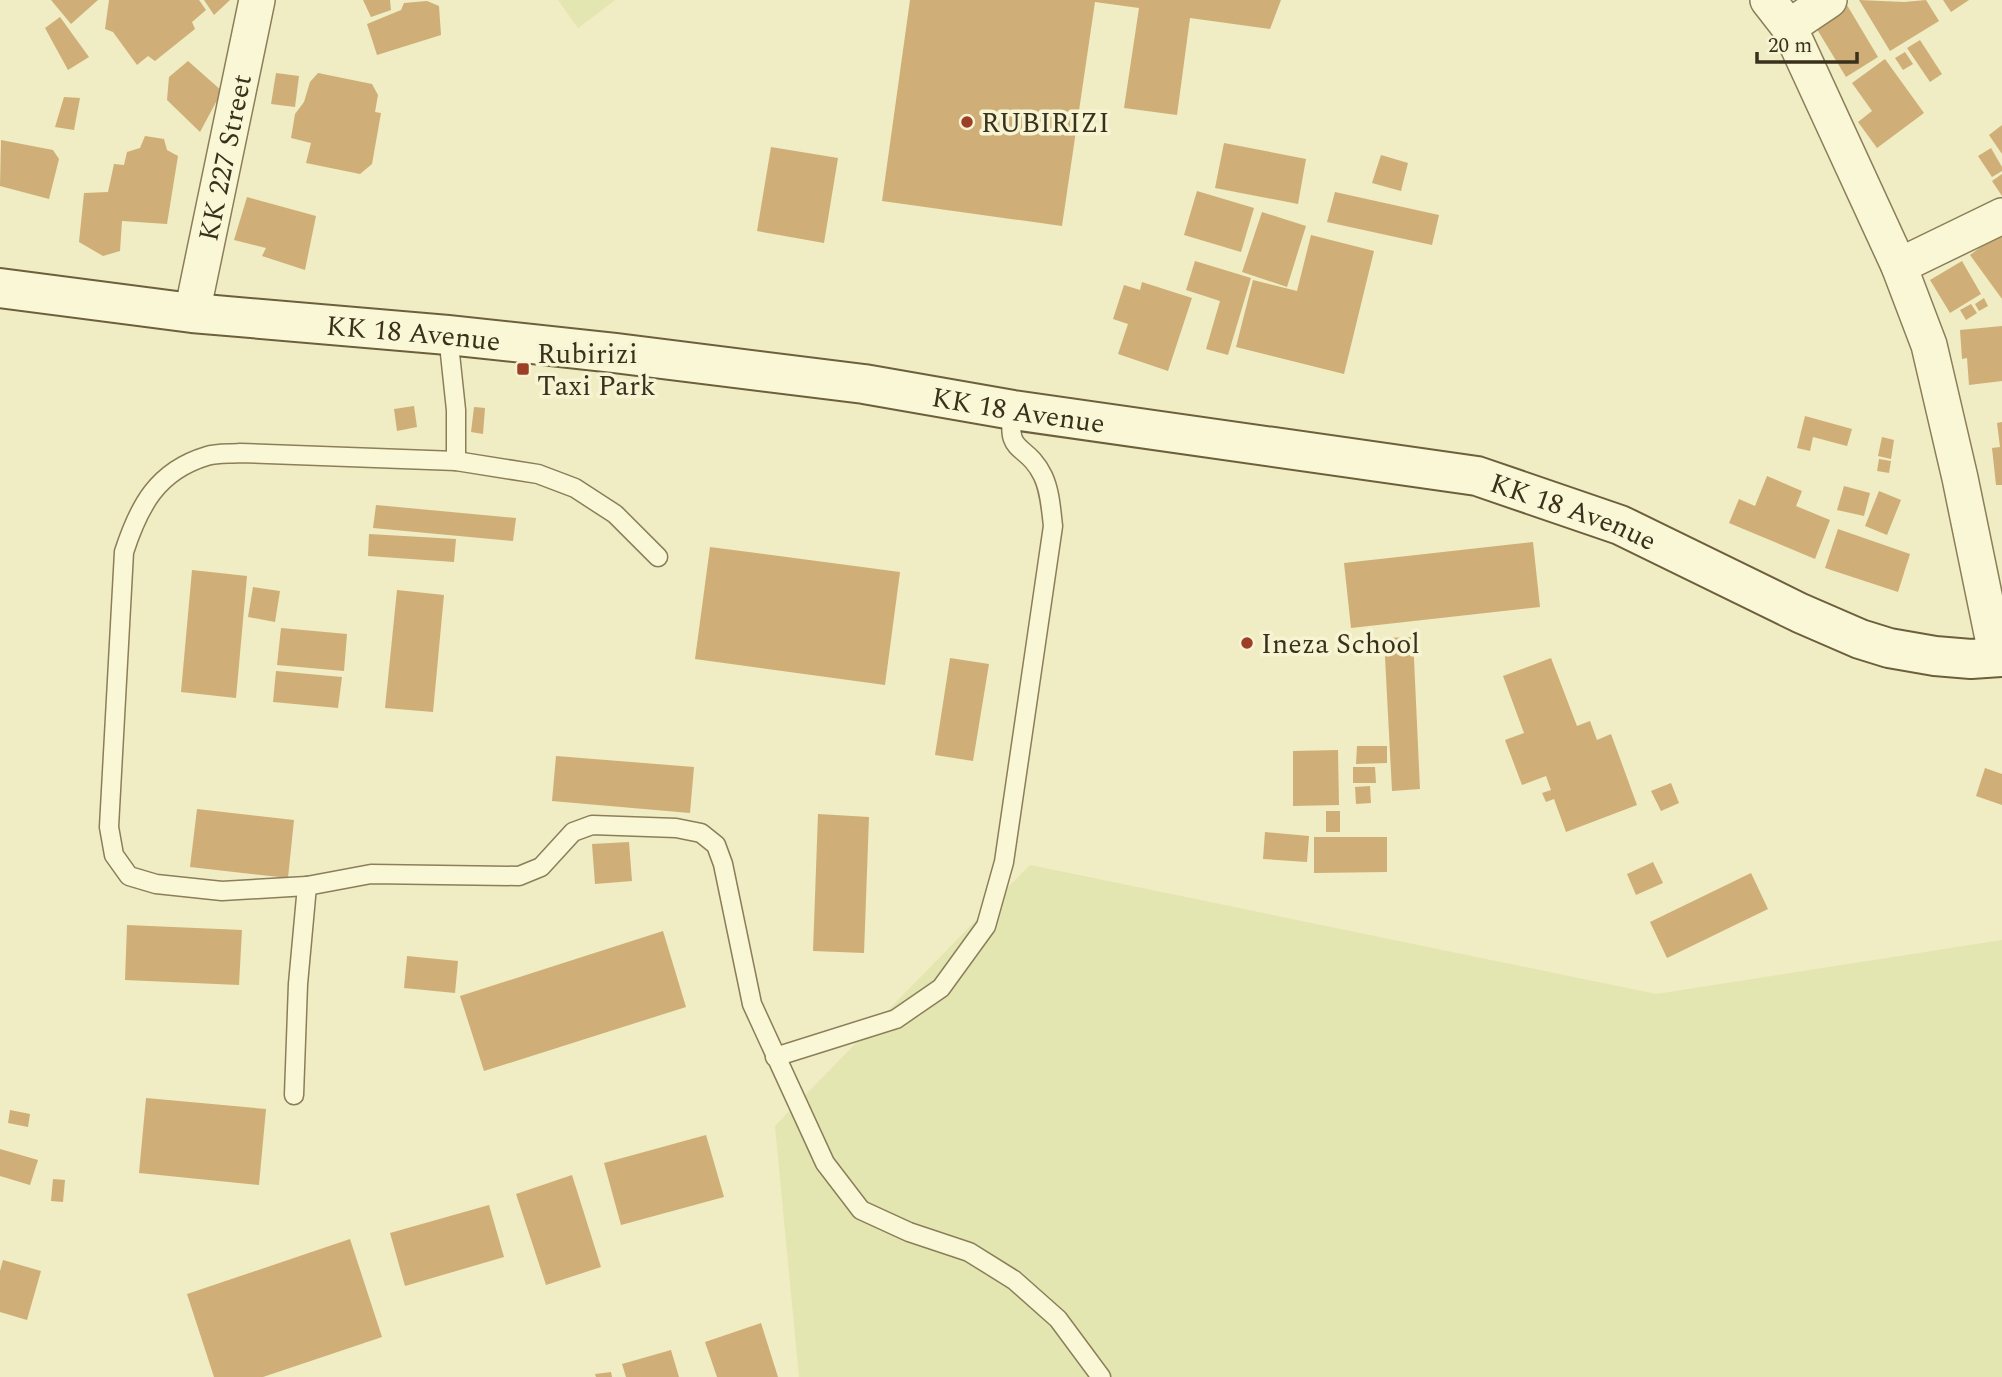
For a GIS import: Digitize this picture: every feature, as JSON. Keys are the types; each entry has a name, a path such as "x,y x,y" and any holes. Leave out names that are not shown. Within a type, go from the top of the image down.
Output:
{"main road":[{"name":"KK 18 Avenue","path":"0,288 191,313 448,335 864,384 1013,410 1477,476 1620,525 1800,613 1860,639 1889,648 1935,656 1971,659 2000,657"}],"street":[{"name":"KK 227 Street","path":"191,313 257,0"},
{"path":"1768,0 1789,27 1899,266 1929,345 2000,657"},
{"path":"1789,27 1829,0"},
{"path":"1899,266 2002,216"}],"lane":[{"path":"448,335 456,410 456,461"},
{"path":"775,1057 896,1019 941,988 986,926 1004,862 1053,526 1049,495 1043,476 1030,454 1015,445 1010,436 1013,410"},
{"path":"658,557 615,514 575,488 538,474 456,461 240,453 209,455 184,465 154,489 135,517 124,552 109,827 114,855 129,876 156,884 222,891 307,886 371,874 519,876 541,867 573,832 592,825 676,828 701,833 716,845 723,864 752,1004 825,1163 860,1210 909,1232 969,1252 1014,1280 1058,1320 1101,1377"},
{"path":"294,1095 298,984 307,886"}],"green space":[{"path":"558,0 615,0 578,28"},
{"path":"1030,865 1656,994 2002,940 2002,1377 799,1377 775,1126"}],"building":[{"path":"51,0 98,0 71,24"},
{"path":"109,0 199,0 206,10 192,22 195,29 155,61 148,56 137,65 113,32 105,29"},
{"path":"204,0 230,0 214,15"},
{"path":"363,0 390,0 391,10 371,17"},
{"path":"910,0 1281,0 1270,29 1190,18 1177,115 1124,108 1139,8 1095,2 1062,226 882,201"},
{"path":"1844,0 1878,57 1846,77 1812,21"},
{"path":"1859,0 1926,0 1939,21 1890,51"},
{"path":"1943,0 1969,0 1951,12"},
{"path":"427,1 439,6 441,35 377,55 367,24 401,10 404,3"},
{"path":"60,17 89,57 68,70 45,28"},
{"path":"1920,40 1942,74 1930,82 1907,48"},
{"path":"1905,52 1913,64 1903,70 1895,58"},
{"path":"1885,59 1924,113 1877,148 1858,122 1872,111 1852,83"},
{"path":"188,61 222,91 200,132 167,100 169,77"},
{"path":"276,73 299,76 295,107 271,104"},
{"path":"318,73 372,84 378,95 375,112 381,113 372,164 360,174 306,163 311,143 291,138 295,114 304,102 310,82"},
{"path":"64,97 80,98 74,130 55,127"},
{"path":"2002,125 2002,154 1989,135"},
{"path":"145,136 164,139 167,150 178,156 167,224 122,221 120,251 103,256 79,242 84,193 108,192 114,164 124,165 127,152 140,148"},
{"path":"1,140 53,150 59,159 49,199 0,186"},
{"path":"1224,143 1306,159 1298,204 1215,188"},
{"path":"771,147 838,158 824,243 757,231"},
{"path":"1991,148 2002,167 2002,171 1992,177 1978,156"},
{"path":"1381,155 1408,163 1401,191 1372,183"},
{"path":"2002,174 2002,196 1992,181"},
{"path":"1197,191 1254,208 1241,252 1184,235"},
{"path":"1335,192 1439,215 1432,245 1327,222"},
{"path":"247,197 316,216 305,270 262,256 266,248 234,240"},
{"path":"1262,212 1306,226 1287,287 1242,272"},
{"path":"2002,231 2002,299 1970,255"},
{"path":"1311,235 1374,251 1344,374 1236,347 1253,280 1297,291"},
{"path":"1195,261 1251,278 1228,355 1206,349 1220,301 1186,290"},
{"path":"1962,261 1981,294 1950,313 1930,280"},
{"path":"1142,282 1192,298 1168,371 1118,354 1128,324 1113,319 1124,285 1140,290"},
{"path":"1984,298 1988,306 1979,311 1975,304"},
{"path":"1971,304 1977,313 1966,320 1960,310"},
{"path":"2002,326 2002,381 1969,385 1967,358 1962,359 1960,330"},
{"path":"414,406 417,427 397,431 394,409"},
{"path":"474,407 485,408 483,434 471,432"},
{"path":"1805,416 1852,429 1847,446 1813,437 1810,451 1797,448"},
{"path":"2002,422 2002,485 1996,485 1992,448 2000,447 1997,423"},
{"path":"1882,437 1894,440 1891,459 1878,456"},
{"path":"1879,459 1891,461 1889,473 1877,471"},
{"path":"1767,476 1802,491 1796,506 1830,520 1815,559 1729,523 1739,499 1755,506"},
{"path":"1844,486 1870,493 1864,516 1837,510"},
{"path":"1879,491 1901,500 1887,535 1865,526"},
{"path":"376,505 516,518 513,541 373,528"},
{"path":"1838,529 1910,554 1898,592 1825,568"},
{"path":"369,534 456,539 454,562 368,556"},
{"path":"1533,542 1540,607 1351,628 1344,563"},
{"path":"710,547 900,572 885,685 695,659"},
{"path":"192,570 247,576 236,698 181,692"},
{"path":"253,587 280,591 275,622 248,617"},
{"path":"397,590 444,595 433,712 385,708"},
{"path":"281,628 347,634 344,671 277,665"},
{"path":"1413,637 1420,789 1392,791 1384,638"},
{"path":"950,658 989,664 973,761 935,755"},
{"path":"1551,658 1577,726 1590,721 1597,740 1611,734 1637,805 1566,832 1554,799 1546,802 1542,793 1551,790 1546,776 1522,785 1505,740 1524,733 1503,676"},
{"path":"276,671 342,677 338,708 273,702"},
{"path":"1357,746 1387,746 1387,763 1356,764"},
{"path":"1338,750 1339,805 1293,806 1293,751"},
{"path":"556,756 694,767 690,813 552,801"},
{"path":"1353,767 1375,767 1376,783 1353,783"},
{"path":"1985,768 2002,774 2002,805 1976,796"},
{"path":"1671,783 1679,803 1661,811 1651,791"},
{"path":"1370,786 1371,803 1356,804 1355,787"},
{"path":"197,809 294,820 288,878 190,867"},
{"path":"1326,811 1340,811 1340,832 1326,832"},
{"path":"818,814 869,817 864,953 813,951"},
{"path":"1265,832 1309,836 1307,862 1263,859"},
{"path":"1314,837 1387,837 1387,872 1314,873"},
{"path":"629,842 632,881 595,884 592,844"},
{"path":"1653,862 1663,883 1636,895 1627,874"},
{"path":"1751,873 1768,909 1667,958 1650,922"},
{"path":"127,925 242,930 239,985 125,980"},
{"path":"663,931 686,1007 484,1071 460,996"},
{"path":"407,956 458,961 455,993 404,988"},
{"path":"146,1098 266,1109 259,1185 139,1173"},
{"path":"10,1110 30,1114 28,1127 8,1123"},
{"path":"706,1135 724,1197 621,1225 604,1163"},
{"path":"0,1149 38,1160 30,1185 0,1176"},
{"path":"572,1175 601,1267 546,1285 516,1194"},
{"path":"53,1179 65,1180 63,1202 51,1201"},
{"path":"489,1205 504,1257 405,1286 390,1233"},
{"path":"350,1239 382,1337 263,1377 214,1377 187,1294"},
{"path":"3,1260 41,1271 27,1320 0,1312 0,1271"},
{"path":"761,1323 778,1377 717,1377 705,1342"},
{"path":"671,1350 679,1377 626,1377 622,1364"},
{"path":"611,1372 612,1377 596,1377 595,1374"}],"place":[{"name":"RUBIRIZI","path":"967,122"},
{"name":"Rubirizi Taxi Park","path":"523,369"},
{"name":"Ineza School","path":"1247,643"}]}
